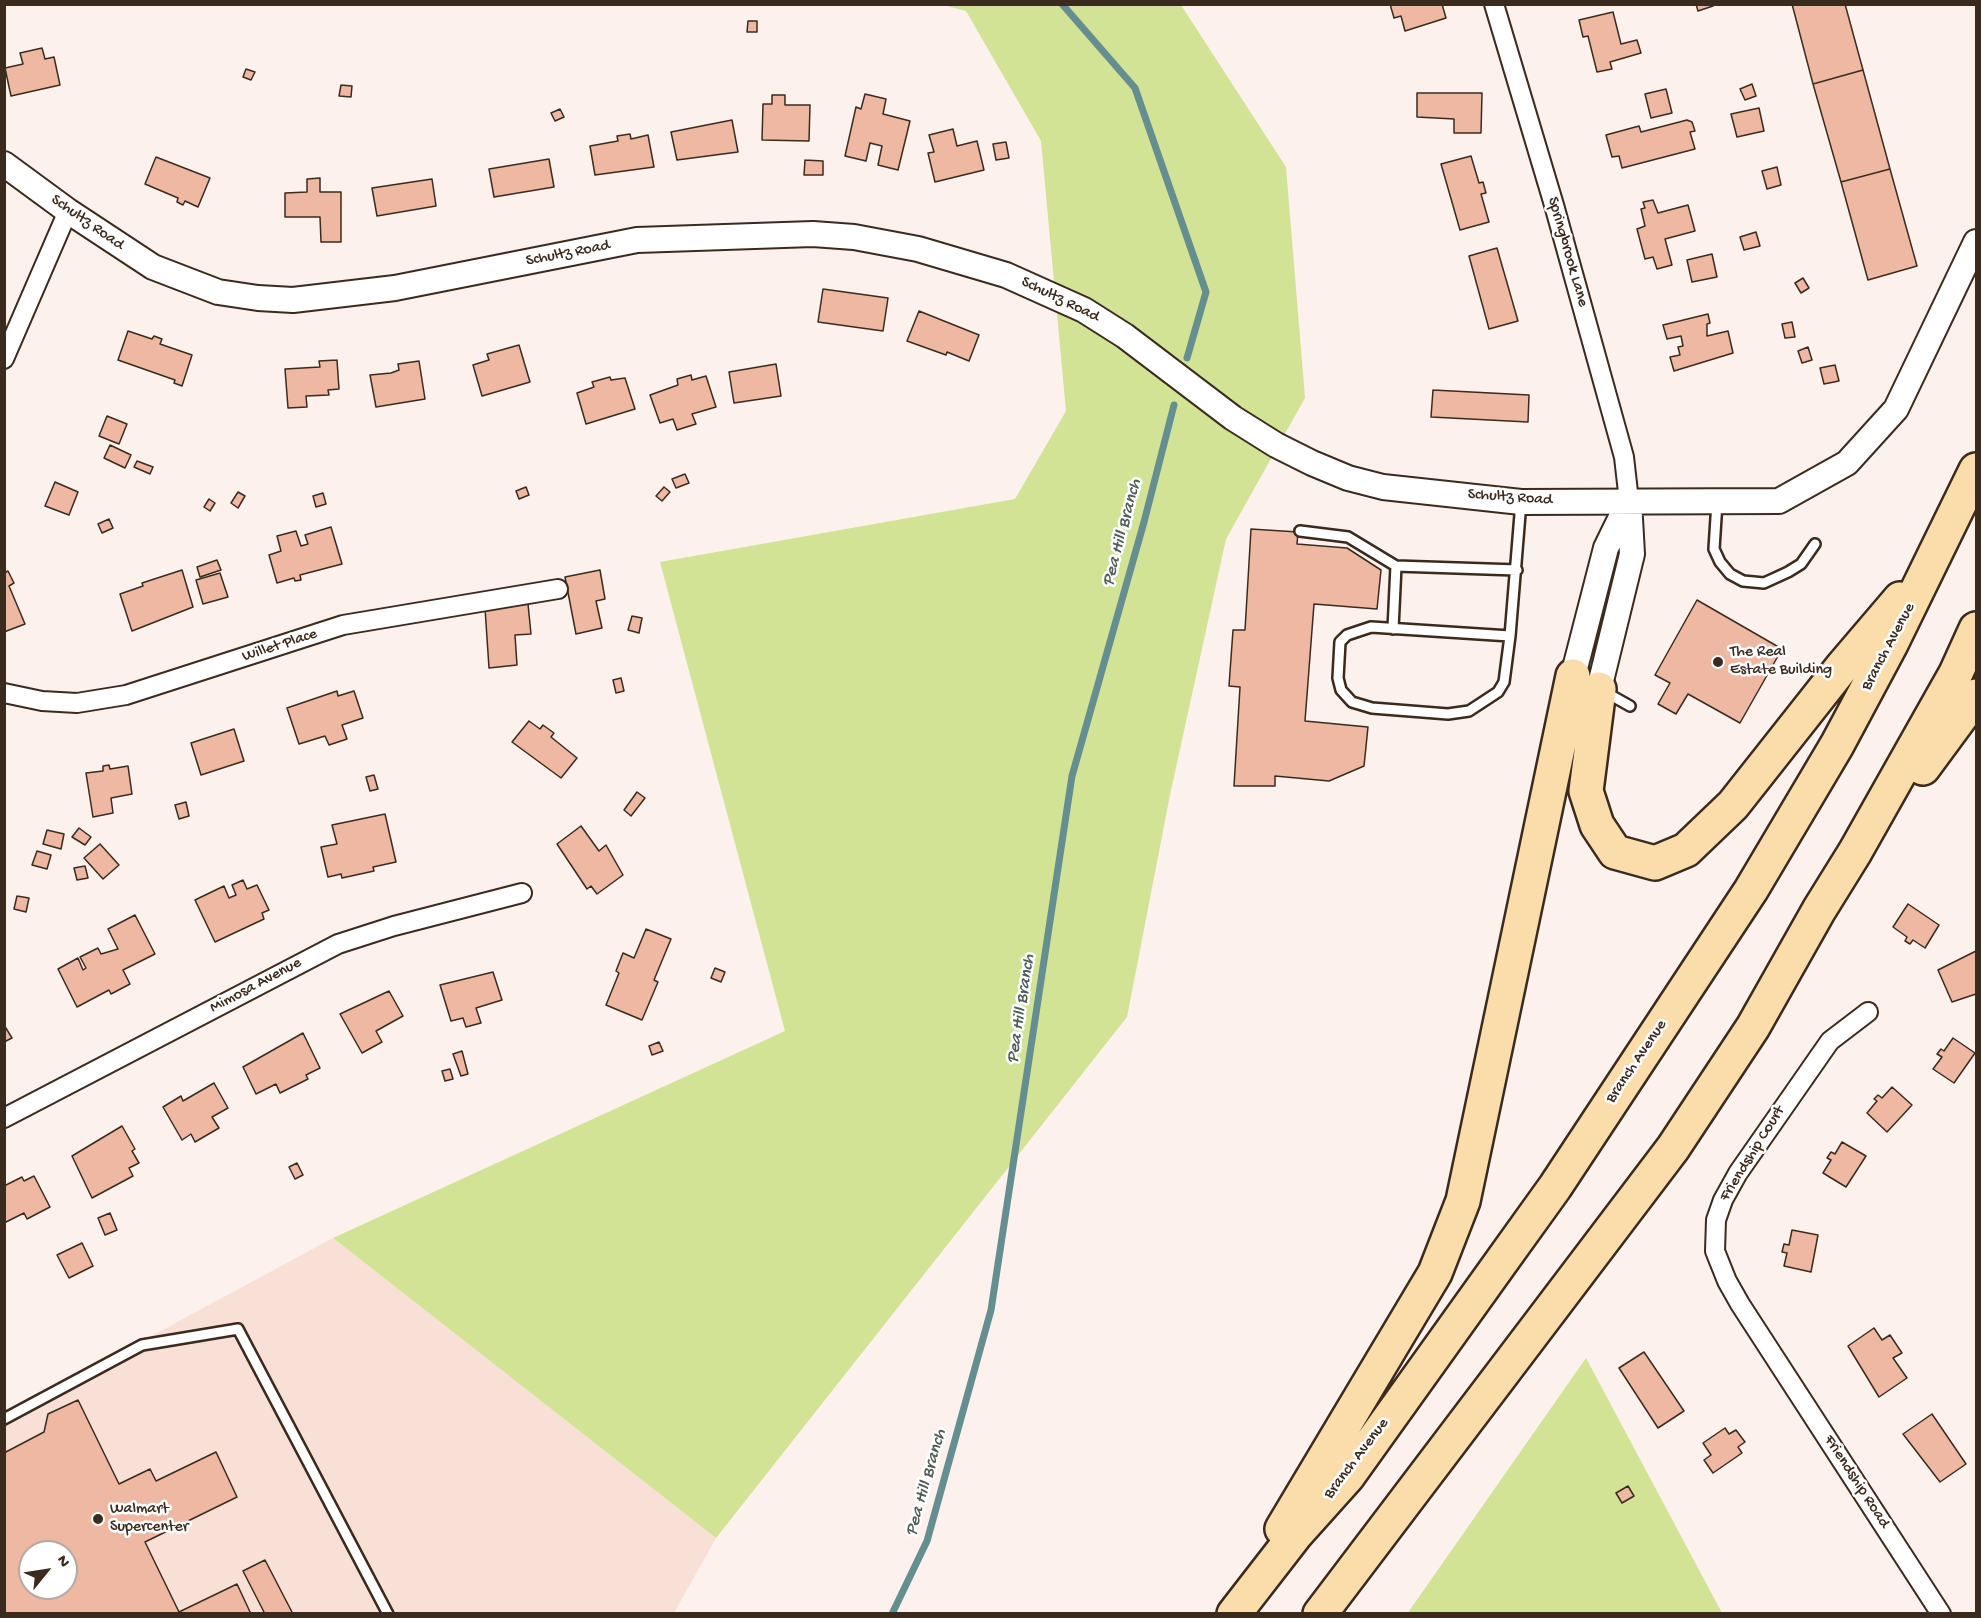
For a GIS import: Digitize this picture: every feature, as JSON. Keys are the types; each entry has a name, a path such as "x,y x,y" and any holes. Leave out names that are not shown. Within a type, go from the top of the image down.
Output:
{"highway":[{"name":"Branch Avenue","path":"1233,1614 1296,1534 1348,1476 1555,1187 1757,880 1837,745 1935,559 1977,470"},
{"path":"1586,682 1586,791 1597,825 1615,852 1655,863 1686,850 1732,805 1842,667 1935,559"},
{"path":"1320,1614 1673,1148 1752,1027 1855,852 1956,673 1977,629"},
{"path":"1233,1614 1435,1273 1463,1201 1586,682"},
{"path":"1819,910 1977,696"}],"street":[{"name":"Springbrook Lane","path":"1494,4 1554,205 1624,457 1629,501"},
{"name":"Schultz Road","path":"4,164 68,211 153,267 186,282 218,292 293,300 395,288 637,240 813,234 883,241 996,271 1084,310 1125,336 1241,424 1276,445 1348,478 1418,492 1521,502 1779,501 1847,463 1896,409 1977,242"},
{"path":"4,358 68,211"},
{"path":"1586,682 1606,548 1629,501"},
{"name":"Willet Place","path":"4,693 42,701 77,703 126,694 343,625 558,589"},
{"name":"Mimosa Avenue","path":"4,1118 338,944 394,926 522,893"},
{"name":"Friendship Court","path":"1770,1350 1740,1304 1717,1260 1713,1241 1716,1220 1723,1200 1738,1173 1821,1052 1837,1034 1868,1012"},
{"name":"Friendship Road","path":"1770,1350 1941,1614"}],"lane":[{"path":"1717,500 1714,549 1720,562 1731,574 1743,581 1764,583 1788,572 1801,564 1815,544"},
{"path":"1510,636 1371,627 1347,634 1340,642 1338,678 1341,690 1352,702 1372,708 1437,713 1469,711 1498,692 1504,682 1510,636 1521,502"},
{"path":"1300,531 1348,537 1396,566 1517,570"},
{"path":"1393,629 1396,566"},
{"path":"1586,682 1630,706"},
{"path":"4,1419 142,1345 237,1329 388,1614"}],"shaded area":[{"path":"333,1238 716,1538 674,1613 5,1614 5,1415"}],"green space":[{"path":"943,5 1181,5 1286,167 1305,398 1226,539 1170,795 1127,1017 716,1538 333,1238 785,1031 660,562 1015,499 1066,411 1041,141 966,11"},
{"path":"1586,1358 1722,1613 1407,1614"}],"building":[{"path":"1390,4 1442,4 1446,18 1405,31 1401,16 1394,18"},
{"path":"1696,4 1712,4 1713,6 1698,11"},
{"path":"1792,4 1845,4 1863,70 1813,84"},
{"path":"1613,12 1621,44 1637,40 1641,53 1610,62 1612,69 1597,72 1588,36 1583,37 1579,20"},
{"path":"748,21 757,21 757,32 747,32"},
{"path":"42,48 45,59 54,57 60,85 11,96 5,68 23,64 20,53"},
{"path":"246,69 255,72 251,80 243,77"},
{"path":"1863,70 1890,169 1841,182 1813,84"},
{"path":"1752,84 1756,96 1745,100 1740,89"},
{"path":"341,85 352,86 351,97 339,96"},
{"path":"1666,89 1672,113 1651,118 1645,94"},
{"path":"1417,93 1482,93 1481,133 1454,133 1454,119 1417,117"},
{"path":"865,94 886,99 883,114 910,121 898,170 878,165 882,146 870,143 866,161 845,156 856,107 861,109"},
{"path":"772,95 785,95 785,105 810,105 809,141 762,140 763,104 772,104"},
{"path":"1759,108 1764,131 1737,137 1731,114"},
{"path":"560,109 564,117 555,121 551,113"},
{"path":"732,120 738,152 677,160 671,132"},
{"path":"1687,120 1692,122 1695,131 1690,132 1695,149 1622,168 1619,156 1612,157 1606,135 1639,126 1641,132"},
{"path":"953,129 957,146 977,141 984,170 935,182 928,153 934,152 929,135"},
{"path":"630,134 631,139 648,135 654,167 595,175 590,146 618,141 617,136"},
{"path":"1006,142 1009,158 996,160 993,144"},
{"path":"1471,156 1479,183 1483,182 1486,193 1481,194 1489,222 1460,230 1441,164"},
{"path":"156,157 210,178 198,207 185,201 183,205 177,202 178,198 145,184"},
{"path":"549,159 554,187 494,197 489,169"},
{"path":"805,160 823,161 823,175 804,175"},
{"path":"1777,167 1781,185 1767,189 1762,171"},
{"path":"1890,169 1917,266 1868,280 1841,182"},
{"path":"320,178 320,192 341,192 341,242 321,242 320,217 285,217 285,193 307,192 307,179"},
{"path":"432,179 436,206 377,216 372,188"},
{"path":"1653,200 1658,213 1688,205 1695,231 1665,239 1672,265 1657,269 1653,257 1645,259 1637,229 1645,226 1641,209 1645,208 1643,202"},
{"path":"1756,232 1760,246 1744,250 1740,237"},
{"path":"1497,248 1518,321 1489,329 1469,256"},
{"path":"1712,254 1717,277 1692,282 1687,260"},
{"path":"1803,278 1809,288 1801,293 1795,283"},
{"path":"823,289 888,298 883,331 818,322"},
{"path":"919,311 979,335 969,361 947,352 946,355 907,341"},
{"path":"1708,314 1710,323 1707,324 1707,336 1728,331 1733,353 1674,371 1670,357 1680,355 1678,347 1683,346 1681,336 1667,339 1663,325"},
{"path":"1792,322 1795,337 1785,338 1782,324"},
{"path":"128,331 152,339 154,336 162,339 160,344 192,355 182,386 174,383 175,380 118,360"},
{"path":"519,345 530,382 482,396 473,365 489,360 487,354"},
{"path":"1808,347 1812,360 1802,363 1798,351"},
{"path":"337,360 339,389 328,390 329,395 306,396 307,407 288,408 285,369 320,367 319,361"},
{"path":"419,361 425,399 376,407 370,375 391,373 399,370 398,364"},
{"path":"776,364 781,396 734,403 729,372"},
{"path":"1835,365 1839,381 1824,384 1820,368"},
{"path":"691,375 692,380 706,376 716,407 692,414 696,424 677,430 673,419 660,423 650,395 678,385 677,379"},
{"path":"610,377 611,380 625,378 635,409 586,424 577,393 594,387 592,382"},
{"path":"1433,390 1529,395 1528,422 1431,417"},
{"path":"107,416 127,424 119,444 99,436"},
{"path":"110,445 131,455 125,468 104,458"},
{"path":"137,461 153,467 150,474 134,467"},
{"path":"685,474 689,483 676,488 672,479"},
{"path":"55,482 78,492 69,515 45,506"},
{"path":"526,487 529,495 519,499 516,491"},
{"path":"664,487 670,492 662,501 656,496"},
{"path":"238,492 245,496 238,508 231,503"},
{"path":"323,493 326,504 316,507 313,496"},
{"path":"209,499 215,503 210,511 204,507"},
{"path":"109,519 113,528 102,533 98,524"},
{"path":"331,527 342,564 300,575 301,580 295,581 294,578 277,583 269,555 281,551 277,536 296,531 301,546 308,544 305,535"},
{"path":"1251,529 1298,532 1297,544 1347,548 1381,570 1377,609 1314,604 1305,721 1368,727 1364,766 1329,781 1275,776 1275,786 1234,786 1240,687 1229,686 1233,630 1245,630"},
{"path":"217,560 221,570 200,577 197,567"},
{"path":"182,570 193,607 132,631 120,594 143,586 142,583"},
{"path":"600,570 605,599 596,601 602,628 576,634 565,577"},
{"path":"8,571 14,583 9,586 25,624 4,632 4,573"},
{"path":"220,573 228,597 203,604 196,580"},
{"name":"The Real Estate Building","path":"1697,600 1782,649 1740,723 1688,694 1676,714 1658,704 1670,683 1655,675"},
{"path":"528,604 531,634 515,635 517,665 489,668 485,608"},
{"path":"632,616 642,618 639,633 628,630"},
{"path":"621,678 624,691 616,693 613,680"},
{"path":"337,691 338,696 354,691 363,718 342,725 347,739 329,745 325,736 299,744 287,708"},
{"path":"529,721 540,729 543,725 554,733 551,737 577,758 561,778 512,742"},
{"path":"234,729 244,761 201,775 191,743"},
{"path":"109,765 110,769 128,766 132,794 111,798 113,813 93,817 86,773 103,771 103,766"},
{"path":"374,775 378,789 370,791 366,777"},
{"path":"637,792 645,798 631,816 624,810"},
{"path":"186,802 189,816 179,819 175,805"},
{"path":"385,814 396,862 373,867 374,871 342,878 341,874 328,877 321,847 337,844 332,825"},
{"path":"581,826 599,851 606,845 623,875 597,894 591,886 587,889 557,844"},
{"path":"79,828 91,837 85,845 72,837"},
{"path":"47,830 64,834 61,849 43,844"},
{"path":"100,844 119,865 103,879 84,858"},
{"path":"37,851 51,855 47,869 32,865"},
{"path":"85,866 88,878 77,880 74,868"},
{"path":"243,880 247,889 257,885 269,910 262,913 264,919 215,942 195,900 224,886 229,898 236,895 232,885"},
{"path":"17,896 29,898 26,912 14,909"},
{"path":"1908,904 1939,925 1925,948 1913,940 1910,944 1905,941 1907,937 1893,927"},
{"path":"135,915 155,954 123,970 130,984 111,994 109,990 77,1007 58,969 78,958 83,970 86,968 80,957 98,948 101,954 118,949 108,929"},
{"path":"646,929 671,939 654,980 658,982 642,1020 606,1005 619,973 616,971 623,953 634,958"},
{"path":"1976,951 1976,994 1952,1002 1938,970"},
{"path":"715,968 725,972 721,982 711,978"},
{"path":"493,972 502,1000 476,1008 481,1023 466,1027 463,1018 451,1021 440,985"},
{"path":"389,991 403,1016 376,1031 382,1042 362,1053 340,1014"},
{"path":"4,1025 12,1038 4,1042"},
{"path":"303,1033 320,1068 306,1075 308,1079 280,1093 276,1084 256,1094 243,1067"},
{"path":"1953,1038 1975,1053 1954,1083 1933,1069 1942,1057 1937,1054 1941,1049 1944,1051"},
{"path":"659,1042 663,1051 652,1055 649,1046"},
{"path":"462,1051 468,1074 461,1076 453,1054"},
{"path":"450,1069 453,1079 445,1081 442,1071"},
{"path":"214,1083 228,1108 212,1117 219,1128 195,1142 191,1134 182,1140 163,1107 181,1096 183,1101"},
{"path":"1892,1087 1912,1105 1887,1132 1867,1113 1877,1101 1874,1099 1878,1095 1882,1098"},
{"path":"122,1126 135,1149 132,1151 139,1163 129,1168 133,1176 92,1198 72,1156"},
{"path":"1842,1142 1866,1156 1846,1187 1823,1173 1831,1160 1827,1158 1831,1152 1835,1154"},
{"path":"297,1163 303,1175 295,1179 289,1167"},
{"path":"34,1176 50,1207 27,1219 24,1213 4,1223 4,1186 22,1177 24,1181"},
{"path":"110,1213 117,1230 105,1235 98,1218"},
{"path":"1792,1230 1818,1235 1811,1272 1784,1266 1787,1253 1782,1252 1784,1244 1789,1245"},
{"path":"82,1243 93,1266 69,1278 57,1255"},
{"path":"1874,1328 1882,1340 1890,1335 1902,1353 1893,1358 1907,1378 1879,1397 1848,1346"},
{"path":"1644,1352 1684,1411 1658,1428 1619,1368"},
{"name":"Walmart Supercenter","path":"78,1400 119,1484 150,1469 156,1481 216,1452 237,1497 145,1542 179,1612 237,1584 251,1614 4,1614 4,1453 44,1432 48,1414"},
{"path":"1932,1414 1966,1464 1940,1482 1903,1434"},
{"path":"1725,1428 1729,1434 1736,1430 1745,1442 1738,1447 1742,1453 1713,1473 1704,1460 1711,1455 1703,1443"},
{"path":"1628,1486 1634,1496 1622,1503 1616,1493"},
{"path":"265,1560 293,1614 265,1614 243,1571"}],"waterway":[{"name":"Pea Hill Branch","path":"1062,4 1135,88 1206,292 1187,358"},
{"name":"Pea Hill Branch","path":"892,1614 927,1541 991,1310 1072,776 1144,522 1174,405"}],"place":[{"name":"The Real Estate Building","path":"1718,662"},
{"name":"Walmart Supercenter","path":"98,1519"}]}
